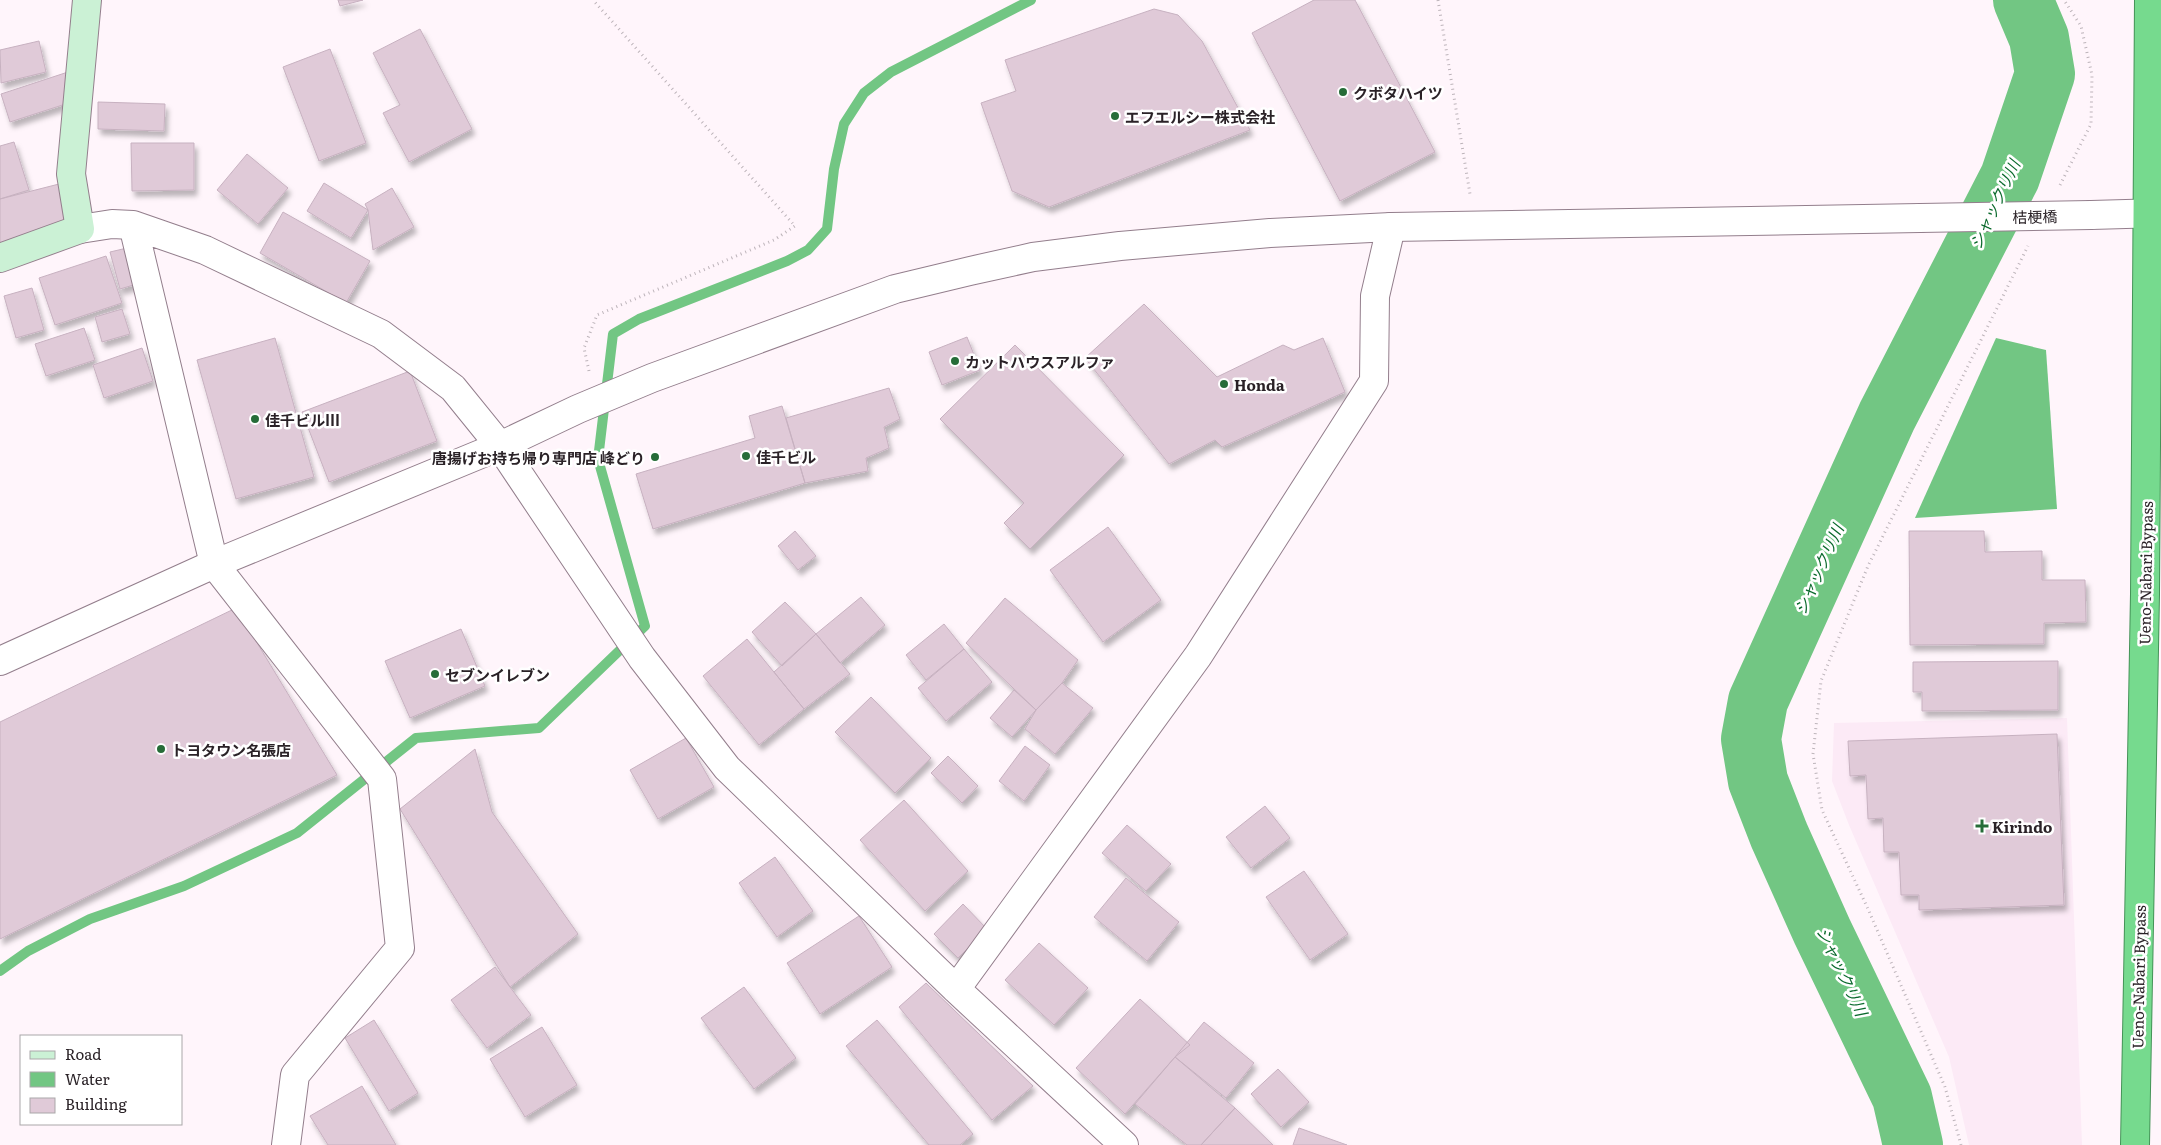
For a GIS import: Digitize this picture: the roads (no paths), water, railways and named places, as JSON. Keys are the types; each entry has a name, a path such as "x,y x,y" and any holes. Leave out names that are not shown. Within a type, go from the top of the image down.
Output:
{"highway":[{"name":"Ueno-Nabari Bypass","path":"2136,1145 2145,594 2154,214 2149,0"}],"main road":[{"path":"0,258 80,229 71,174 87,0"}],"street":[{"name":"桔梗橋","path":"0,661 214,564 500,446 652,378 894,289 1033,257 1120,246 1261,233 1392,227 2154,214"},
{"path":"80,229 112,224 133,225 205,250 381,334 453,388 500,446 642,658 727,768 956,989 1124,1145"},
{"path":"133,225 214,564 382,779 400,948 295,1076 286,1145"},
{"path":"956,989 1198,656 1374,381 1375,296 1392,227"}],"water":[{"path":"1996,338 2046,350 2057,509 1915,518"}],"waterway":[{"path":"0,971 28,951 90,919 184,886 297,833 416,738 539,728 645,626 598,459 613,334 639,319 787,261 808,250 827,229 834,169 844,124 864,93 891,72 1031,0"},
{"name":"シャックリ川","path":"1913,1145 1902,1097 1822,931 1779,835 1758,781 1751,739 1758,701 1887,416 2010,177 2045,74 2039,38 2023,0"}],"place":[{"name":"クボタハイツ","path":"1343,92"},
{"name":"エフエルシー株式会社","path":"1115,116"},
{"name":"カットハウスアルファ","path":"955,361"},
{"name":"Honda","path":"1224,384"},
{"name":"佳千ビルⅢ","path":"255,419"},
{"name":"佳千ビル","path":"746,456"},
{"name":"唐揚げお持ち帰り専門店 峰どり","path":"655,457"},
{"name":"セブンイレブン","path":"435,674"},
{"name":"トヨタウン名張店","path":"161,749"},
{"name":"Kirindo","path":"1982,826"}]}
